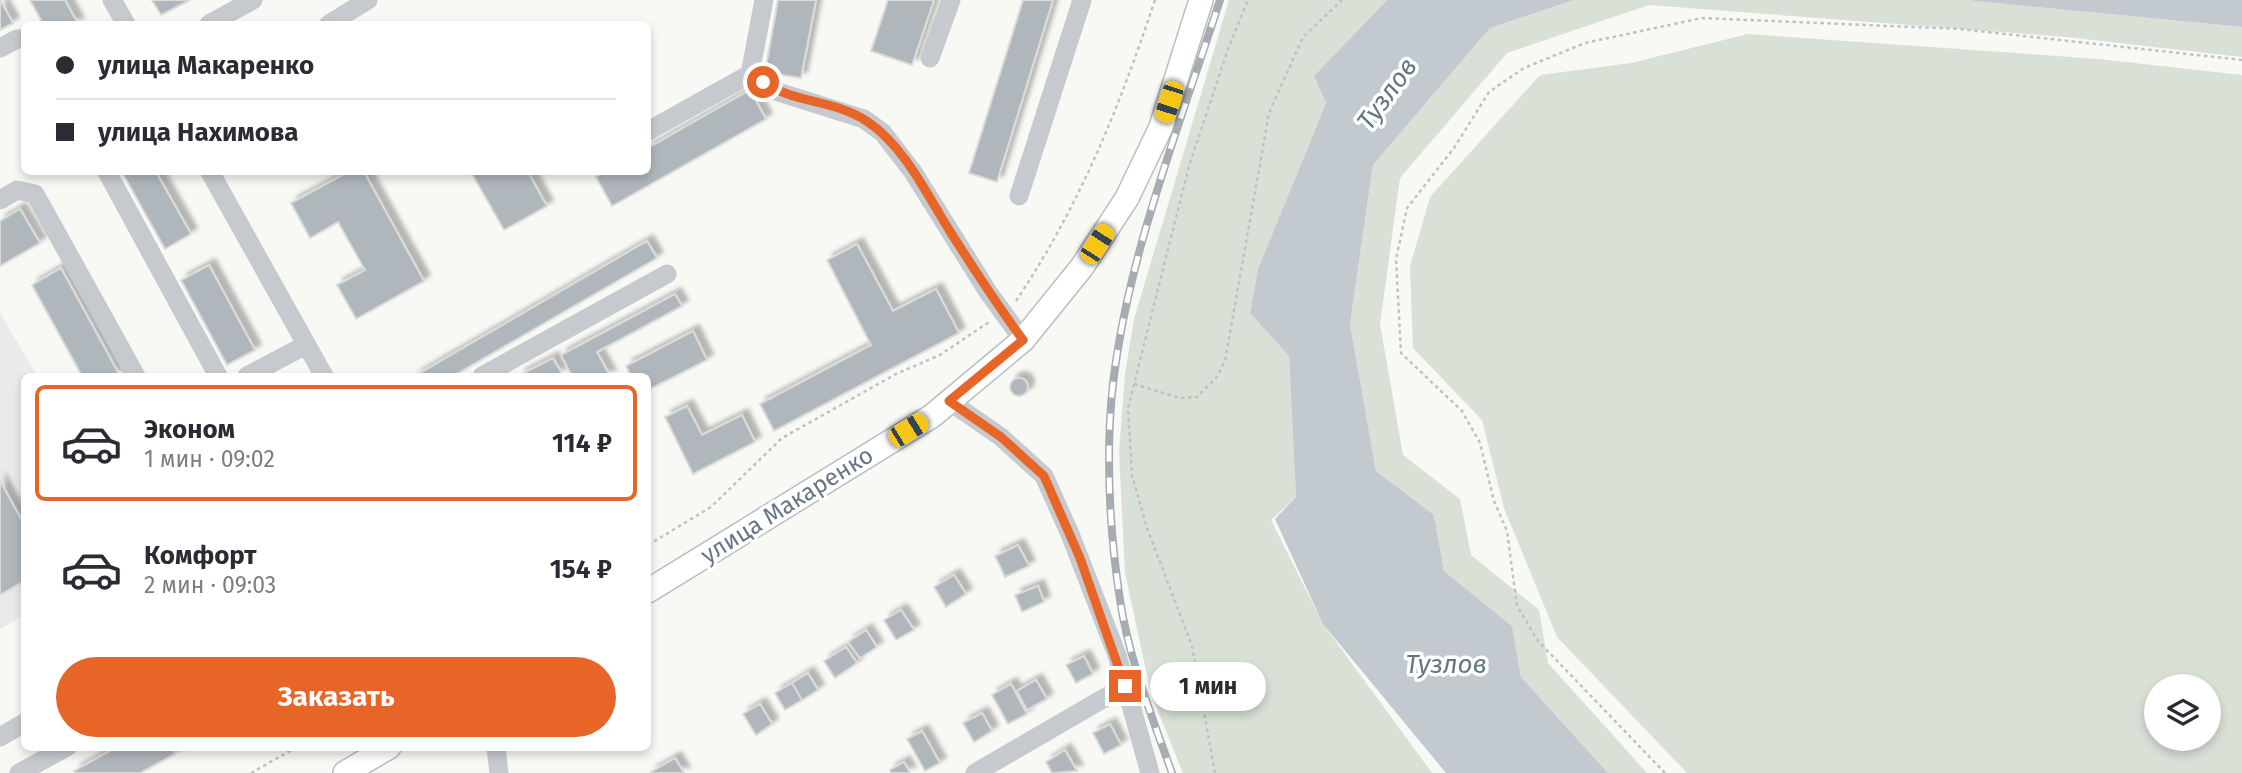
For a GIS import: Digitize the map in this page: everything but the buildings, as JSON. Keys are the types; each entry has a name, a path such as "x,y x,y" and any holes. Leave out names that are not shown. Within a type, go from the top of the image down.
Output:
{"main road":[{"name":"улица Макаренко","path":"651,589 932,416 1023,340 1082,267 1127,198 1161,127 1201,0"},
{"path":"345,773 382,751"}],"street":[{"path":"112,0 124,21"},
{"path":"215,21 254,0"},
{"path":"335,21 368,0"},
{"path":"750,74 764,0"},
{"path":"930,58 951,0"},
{"path":"1019,196 1082,0"},
{"path":"0,48 17,38 21,39"},
{"path":"651,129 750,74"},
{"path":"750,74 775,91 840,109 864,119 883,133 913,172 1023,340"},
{"path":"109,175 216,373"},
{"path":"212,175 322,373"},
{"path":"0,200 18,190 35,194 134,373"},
{"path":"486,373 667,274"},
{"path":"253,373 306,345"},
{"path":"949,401 1001,437 1044,476 1080,558 1125,686 1150,773"},
{"path":"975,773 1125,686"},
{"path":"0,737 21,725"},
{"path":"19,773 60,751"},
{"path":"496,751 499,773"}],"path":[{"path":"651,543 711,507 782,438 896,374 940,355 1012,307 1080,195 1117,111 1155,0"},
{"path":"1215,773 1192,646 1147,528 1132,475 1128,408 1189,166 1228,48 1248,0"},
{"path":"1134,384 1180,398 1197,397 1216,378 1225,361 1269,113 1303,37 1342,0"},
{"path":"1665,773 1538,641 1517,606 1507,531 1494,501 1480,443 1462,411 1401,353 1396,260 1407,208 1454,148 1489,92 1524,68 1585,43 1702,18 1960,29 2242,60"},
{"path":"251,773 290,751"}],"shaded area":[{"path":"1229,0 1387,0 1314,76 1326,103 1258,269 1250,313 1289,356 1296,497 1271,520 1323,624 1432,773 1183,773 1151,694 1125,573 1119,452 1125,374 1134,319"},
{"path":"1574,0 1966,0 2242,27 2242,57 2066,37 1649,5 1507,53 1400,178 1380,324 1403,455 1460,499 1471,555 1539,610 1548,663 1647,773 1608,773 1521,677 1512,626 1444,571 1434,515 1376,471 1350,324 1373,165 1490,28"},
{"path":"1748,34 2099,59 2242,75 2242,773 1687,773 1557,637 1504,508 1482,420 1413,348 1410,266 1430,197 1540,75 1631,63"},
{"path":"0,313 35,373 21,373 21,617 0,629"}],"water":[{"name":"Тузлов","path":"1387,0 1574,0 1490,28 1373,165 1350,324 1376,471 1434,515 1444,571 1512,626 1521,677 1608,773 1446,773 1323,624 1275,519 1296,497 1289,356 1250,313 1258,269 1326,103 1314,76"},
{"path":"1966,0 2242,0 2242,27"}],"railway":[{"path":"1172,773 1135,666 1120,600 1110,511 1110,420 1115,368 1137,261 1220,0"}],"route":[{"path":"763,82 775,91 840,109 864,119 883,133 913,172 988,292 1023,340 949,401 1001,437 1044,476 1080,558 1117,654 1125,686"}]}
